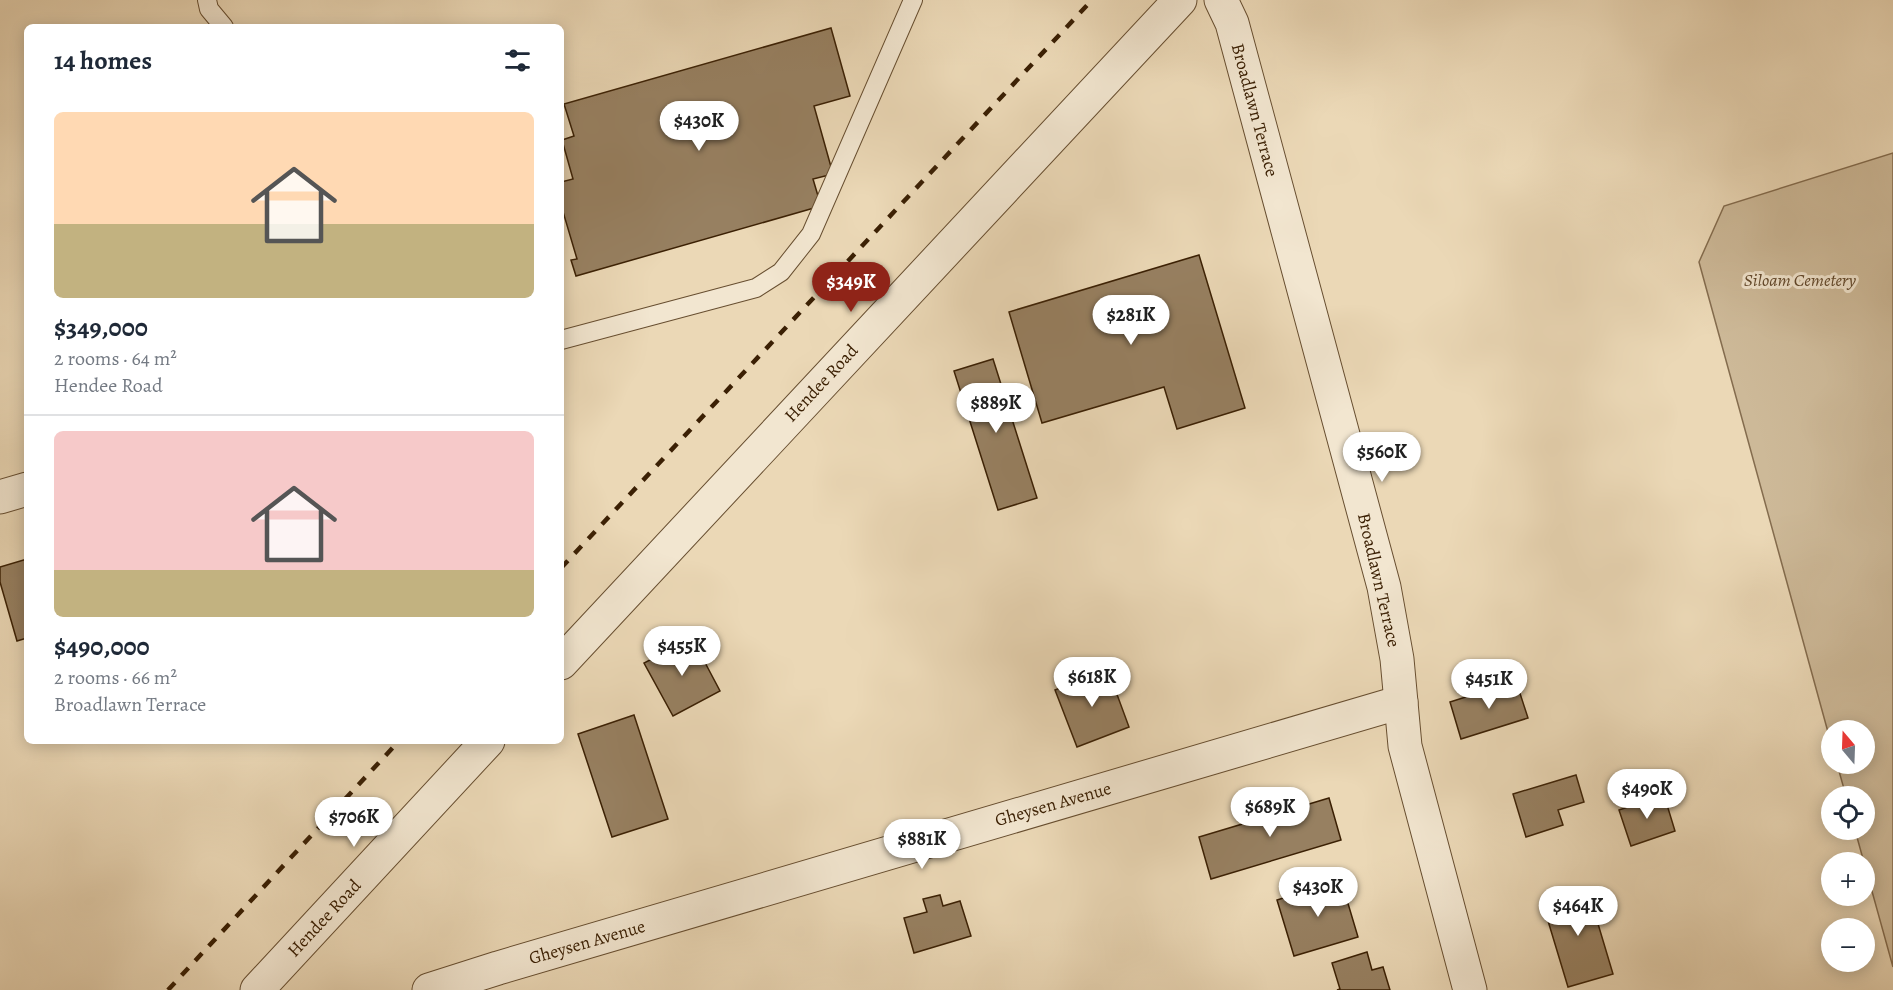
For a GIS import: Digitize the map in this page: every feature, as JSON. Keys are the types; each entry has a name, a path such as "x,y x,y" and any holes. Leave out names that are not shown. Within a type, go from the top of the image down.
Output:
{"street":[{"name":"Hendee Road","path":"564,660 1180,0"},
{"name":"Broadlawn Terrace","path":"1221,0 1232,22 1384,587 1397,659 1406,746 1470,990"},
{"path":"0,497 24,490"},
{"name":"Gheysen Avenue","path":"429,990 509,964 1401,702"},
{"name":"Hendee Road","path":"257,990 485,744"}],"lane":[{"path":"207,0 209,9 222,24"},
{"path":"564,339 756,288 781,272 812,234 913,0"}],"green space":[{"name":"Siloam Cemetery","path":"1893,153 1893,967 1875,902 1875,852 1861,852 1858,840 1875,840 1875,786 1843,786 1840,774 1875,774 1875,720 1825,720 1699,262 1724,206"}],"building":[{"path":"831,28 850,96 814,106 833,174 813,179 821,206 576,276 571,260 577,259 564,215 564,181 573,179 564,139 574,136 564,104"},
{"path":"1199,255 1245,408 1177,429 1164,387 1042,423 1009,312"},
{"path":"993,359 1037,498 998,510 954,371"},
{"path":"24,560 24,639 17,641 0,582 0,567"},
{"path":"692,638 720,691 673,716 644,663"},
{"path":"1108,670 1129,727 1077,747 1055,690"},
{"path":"1516,681 1528,718 1461,739 1450,702"},
{"path":"634,715 668,819 612,837 578,734"},
{"path":"1576,775 1584,802 1558,810 1563,825 1526,837 1513,794"},
{"path":"1664,795 1675,831 1631,846 1619,810"},
{"path":"1329,798 1341,840 1211,879 1199,837"},
{"path":"1341,880 1358,937 1294,956 1277,900"},
{"path":"1587,887 1613,974 1568,987 1542,901"},
{"path":"940,895 943,906 960,901 971,936 914,953 904,918 927,912 923,899"},
{"path":"1367,952 1372,970 1383,967 1390,990 1337,990 1340,989 1332,963"}],"railway":[{"path":"564,565 1092,0"},
{"path":"168,990 396,744"}]}
